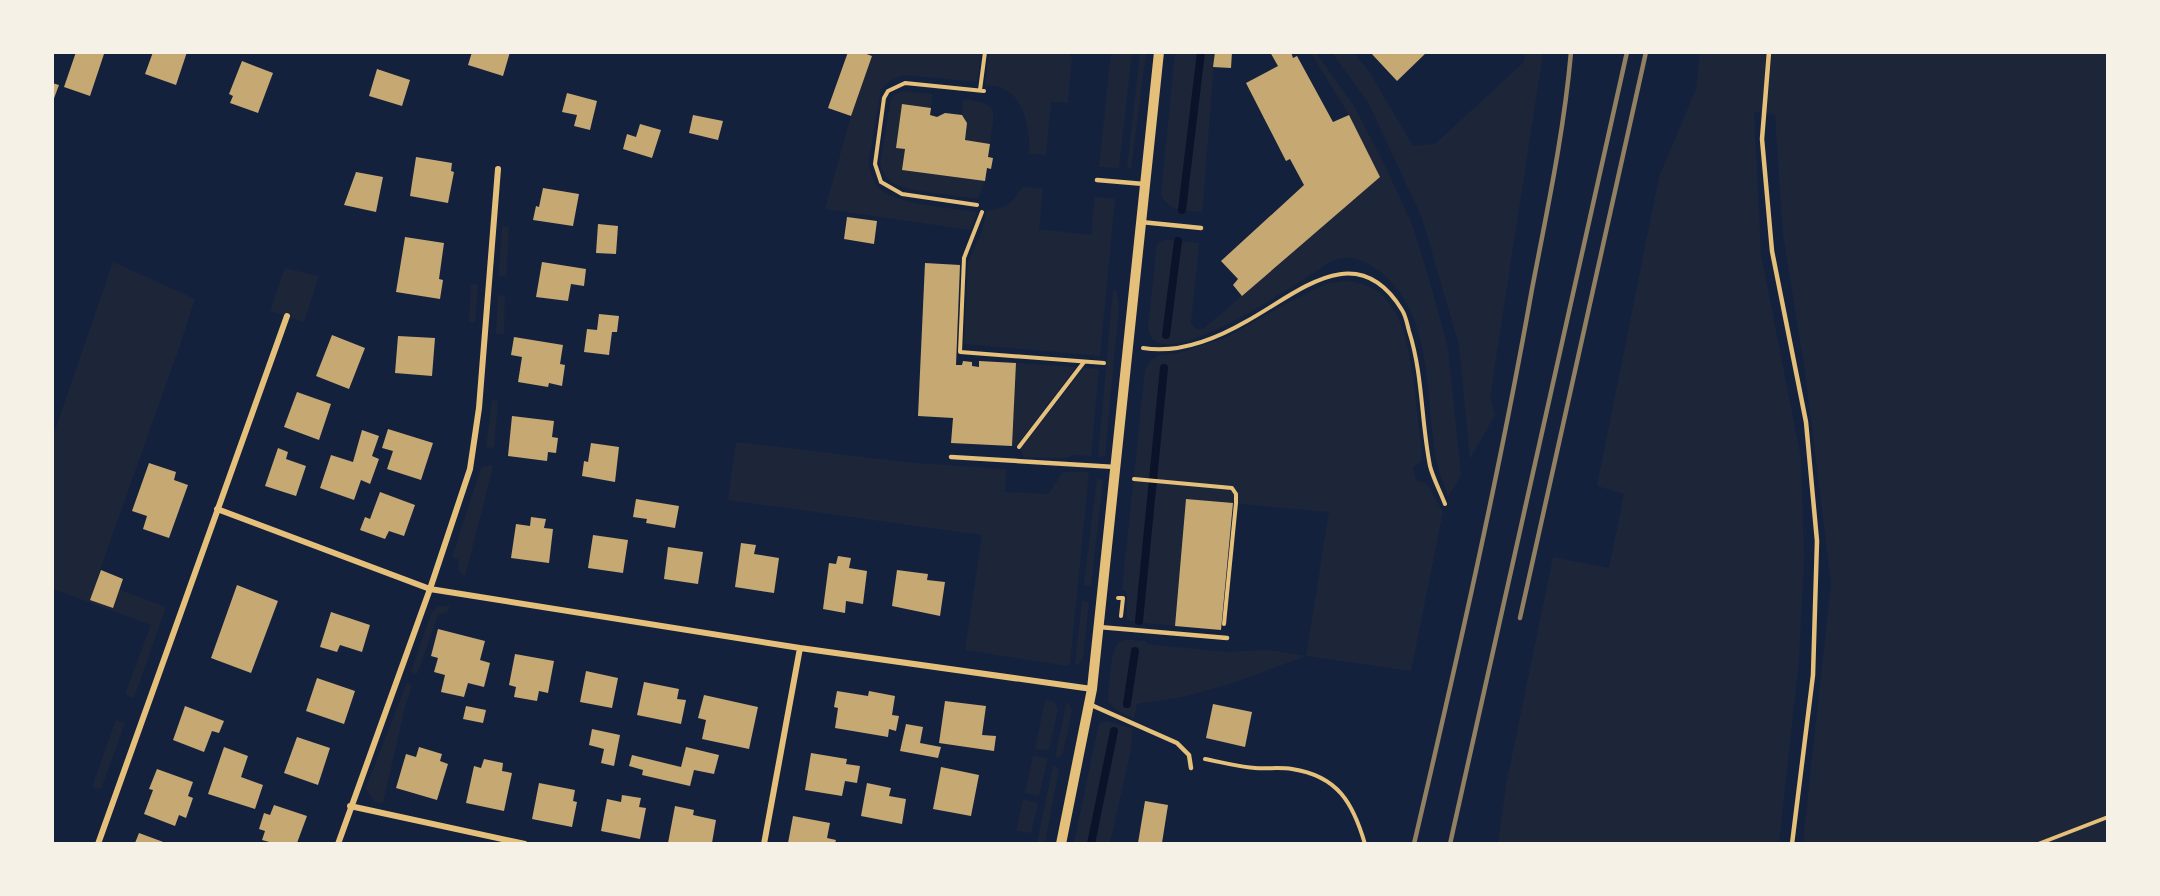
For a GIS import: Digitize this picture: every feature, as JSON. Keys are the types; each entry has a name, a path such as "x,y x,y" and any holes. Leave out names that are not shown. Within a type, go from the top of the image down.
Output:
{"street":[{"path":"1061,843 1092,688 1159,52"},
{"path":"338,843 430,589 470,469 479,408 498,169"},
{"path":"98,843 287,316"},
{"path":"217,509 430,589 800,648 1092,688"},
{"path":"764,843 800,648"},
{"path":"350,806 525,843"}],"lane":[{"path":"1769,52 1762,139 1772,251 1806,422 1817,541 1813,675 1792,843"},
{"path":"1097,180 1144,184"},
{"path":"1140,222 1201,228"},
{"path":"951,457 1115,467"},
{"path":"1099,627 1225,638"},
{"path":"1089,704 1177,743 1189,754 1191,768"}],"path":[{"path":"977,205 902,194 881,183 875,164 884,98 888,91 904,83 982,91 985,52"},
{"path":"982,212 964,258 960,352 1104,363"},
{"path":"1128,346 1154,350 1178,349 1226,332 1295,291 1327,276 1342,273 1370,277 1382,286 1403,310 1417,355 1430,467 1445,504"},
{"path":"1015,452 1085,362"},
{"path":"1134,479 1232,488 1234,491 1236,503 1225,638"},
{"path":"1189,754 1253,768 1291,769 1322,778 1344,796 1354,812 1365,843"},
{"path":"2038,843 2108,817"}],"shaded area":[{"path":"873,53 981,53 977,82 905,75 886,84 881,90 868,164 872,177 880,189 899,199 977,212 970,230 825,209 851,116"},
{"path":"989,53 1069,53 1072,58 1068,103 1051,102 1046,155 1029,154 1029,136 1025,117 1011,94 1004,89 985,85"},
{"path":"1111,53 1132,53 1119,168 1099,167"},
{"path":"1140,53 1146,53 1131,169 1127,168"},
{"path":"1175,53 1215,53 1202,212 1173,207 1164,200 1161,194"},
{"path":"1311,53 1316,53 1354,106 1412,224 1430,282 1448,348 1461,475 1448,497 1437,462 1419,333 1410,310 1397,288 1367,263 1350,258 1332,261 1243,316 1190,340 1169,344 1154,340 1148,328 1157,244 1163,240 1199,243 1191,324 1196,329 1203,329 1380,177 1349,115"},
{"path":"1332,53 1354,53 1370,73 1413,146 1435,144 1524,62 1525,53 1543,53 1490,397 1495,415 1470,459 1459,345 1422,218 1368,102"},
{"path":"1700,53 2107,53 2107,843 1803,843 1831,583 1805,372 1783,234 1775,115 1754,112 1761,254 1801,458 1804,557 1799,659 1779,843 1498,844 1506,785 1553,557 1609,568 1624,494 1597,486 1659,177 1696,89"},
{"path":"903,91 933,94 931,108 902,104 897,148 905,149 902,169 985,181 978,199 911,189 888,179 880,163 891,99 893,95"},
{"path":"963,99 984,103 992,111 990,144 965,140 967,123 962,115"},
{"path":"1022,187 1043,188 1039,229 1091,235 1095,197 1115,199 1100,356 964,344 968,262 982,232 986,211 1008,204"},
{"path":"502,226 509,227 506,276 499,276"},
{"path":"113,262 195,299 96,581 166,607 134,698 125,694 151,625 53,589 53,436"},
{"path":"285,268 319,276 304,322 270,311"},
{"path":"1343,281 1363,284 1378,292 1390,304 1399,320 1410,355 1422,456 1421,462 1413,467 1416,480 1427,484 1443,512 1411,671 1306,656 1329,512 1186,499 1175,626 1127,619 1127,592 1122,590 1145,370 1151,360 1160,355 1179,353 1227,337 1326,284"},
{"path":"471,284 478,285 475,323 469,322"},
{"path":"1113,290 1117,291 1119,306 1105,456 1098,457"},
{"path":"498,295 505,296 504,334 496,334"},
{"path":"1016,363 1076,367 1016,446 1012,446"},
{"path":"1084,368 1099,369 1091,456 1024,457 1020,450"},
{"path":"492,400 498,401 494,448 486,447"},
{"path":"736,442 915,463 1006,469 1005,492 1048,494 1063,472 1089,472 1070,664 1067,666 965,650 982,535 728,500"},
{"path":"492,465 465,576 459,571 459,560 452,557 481,468"},
{"path":"1097,478 1103,480 1091,586 1084,585"},
{"path":"1082,601 1089,602 1083,657 1079,664 1075,665"},
{"path":"450,605 447,612 438,615 417,674 411,672 431,614 437,607"},
{"path":"1124,640 1226,652 1268,650 1306,656 1230,684 1183,697 1137,704 1134,719 1115,709 1108,701 1114,650 1117,644"},
{"path":"407,682 412,686 383,803 375,802 366,789 367,785"},
{"path":"1045,700 1054,702 1058,709 1049,750 1035,749"},
{"path":"1067,701 1072,710 1063,753 1060,757 1055,757"},
{"path":"116,720 125,723 101,789 92,787"},
{"path":"1107,721 1133,729 1130,754 1110,843 1074,843 1098,727 1101,722"},
{"path":"1033,756 1048,758 1039,796 1025,793"},
{"path":"1053,765 1059,769 1045,843 1037,843"},
{"path":"1023,799 1038,803 1031,833 1016,831"}],"building":[{"path":"76,52 104,54 90,96 64,87"},
{"path":"153,52 187,52 176,85 145,74"},
{"path":"472,52 510,52 503,76 468,65"},
{"path":"848,52 861,52 872,56 851,116 828,108"},
{"path":"1215,52 1232,52 1231,68 1213,67"},
{"path":"1270,52 1291,52 1293,58 1297,56 1333,122 1349,115 1380,177 1242,296 1233,285 1238,279 1221,261 1304,185 1290,159 1286,161 1246,83 1278,66"},
{"path":"1370,52 1427,52 1397,81"},
{"path":"242,61 273,73 258,113 230,103 233,96 229,94"},
{"path":"377,69 410,80 402,106 369,96"},
{"path":"52,83 59,85 53,101 52,101"},
{"path":"567,93 597,101 590,130 574,126 577,115 562,112"},
{"path":"902,104 931,108 930,115 937,117 945,113 962,115 967,123 965,140 990,144 988,157 993,158 991,169 987,168 985,181 902,170 905,149 896,148"},
{"path":"693,115 723,121 718,140 689,133"},
{"path":"640,124 661,130 652,158 623,149 627,134 636,137"},
{"path":"416,157 452,163 451,171 454,172 448,203 410,196"},
{"path":"356,172 383,177 376,212 344,205"},
{"path":"543,188 579,194 573,226 533,220 536,206 539,207"},
{"path":"847,217 877,221 874,244 844,239"},
{"path":"598,224 618,226 616,254 596,253"},
{"path":"405,237 444,243 439,279 443,280 440,299 396,292"},
{"path":"542,262 586,269 584,286 571,284 568,301 536,297"},
{"path":"925,263 960,265 956,365 962,365 963,361 972,362 972,366 979,367 979,361 1016,363 1012,446 951,443 953,418 918,416"},
{"path":"599,314 619,316 617,332 612,332 609,355 584,352 587,329 597,330"},
{"path":"332,335 365,348 349,389 316,376"},
{"path":"398,336 435,338 432,376 395,373"},
{"path":"514,337 563,345 560,364 565,365 562,386 549,383 548,387 518,382 522,357 511,355"},
{"path":"297,392 331,404 319,440 284,427"},
{"path":"512,416 554,421 552,437 558,438 556,453 548,452 547,461 508,456"},
{"path":"388,429 433,443 421,480 387,469 393,451 382,448"},
{"path":"362,430 379,436 372,456 379,459 370,484 361,480 354,500 320,488 331,455 353,462"},
{"path":"591,443 619,447 615,482 582,476 584,461 588,462"},
{"path":"278,448 288,452 286,459 306,466 296,496 265,486"},
{"path":"149,463 176,472 174,480 188,485 169,538 143,529 147,516 132,511"},
{"path":"380,492 415,505 404,536 389,531 385,539 360,530 365,517 370,519"},
{"path":"636,499 679,506 675,528 646,523 647,519 633,517"},
{"path":"1186,499 1233,503 1221,630 1175,626"},
{"path":"531,517 546,519 544,528 553,529 549,563 511,558 516,524 530,526"},
{"path":"593,535 628,540 623,573 588,568"},
{"path":"741,543 756,545 754,554 779,558 774,593 735,587"},
{"path":"668,547 703,552 698,584 664,579"},
{"path":"838,556 851,558 849,568 867,571 863,604 846,601 845,613 823,609 829,563 836,564"},
{"path":"101,570 123,579 113,608 90,600"},
{"path":"897,570 928,574 927,580 945,582 940,616 892,606"},
{"path":"237,585 278,601 251,673 211,658"},
{"path":"331,612 370,625 362,652 340,645 337,652 320,647"},
{"path":"438,629 485,641 480,660 490,663 484,687 468,683 464,697 441,692 445,675 434,672 438,658 431,656"},
{"path":"515,654 554,661 548,693 539,691 537,701 514,697 516,687 509,685"},
{"path":"586,671 618,678 612,708 580,702"},
{"path":"317,678 355,691 344,724 306,711"},
{"path":"644,682 679,689 677,699 686,700 681,724 637,715"},
{"path":"837,691 868,696 869,691 895,696 892,715 899,716 896,731 889,729 888,737 835,728 838,708 834,707"},
{"path":"704,695 758,707 749,749 702,739 706,720 698,718"},
{"path":"945,701 986,706 982,735 996,736 994,751 939,743"},
{"path":"1213,704 1252,712 1245,747 1206,738"},
{"path":"185,706 224,721 219,733 212,731 204,752 173,740"},
{"path":"466,706 486,710 483,723 463,719"},
{"path":"906,724 923,727 920,743 941,747 938,758 900,751"},
{"path":"592,729 620,735 614,766 601,763 604,749 589,745"},
{"path":"297,737 330,748 318,785 284,773"},
{"path":"224,747 248,756 241,777 263,785 255,809 208,794"},
{"path":"419,747 442,754 440,761 448,764 437,800 396,788 406,754 416,757"},
{"path":"686,747 719,755 714,774 694,770 690,786 642,775 643,770 629,766 632,755 681,767"},
{"path":"811,753 847,759 846,764 860,766 857,783 845,781 842,796 805,790"},
{"path":"484,759 503,763 502,771 512,773 504,811 466,803 474,766 481,768"},
{"path":"941,767 979,775 971,816 933,809"},
{"path":"157,769 193,782 188,796 193,798 186,818 179,815 175,826 144,814 153,790 149,789"},
{"path":"539,783 575,790 573,801 577,802 572,827 532,819"},
{"path":"867,783 891,788 889,796 906,799 902,824 861,816"},
{"path":"622,795 641,798 639,807 646,808 640,839 601,831 607,799 621,802"},
{"path":"1145,801 1168,805 1162,843 1138,843"},
{"path":"274,805 307,816 297,843 273,843 262,840 265,831 259,829 264,813 270,815"},
{"path":"675,806 694,810 693,815 716,820 712,843 668,843"},
{"path":"793,816 830,823 827,838 836,840 835,843 788,843"},
{"path":"139,833 166,843 135,843"}],"waterway":[{"path":"1182,210 1201,52"},
{"path":"1166,335 1178,241"},
{"path":"1139,621 1164,368"},
{"path":"1127,704 1135,651"},
{"path":"1091,844 1114,731"}],"railway":[{"path":"1414,844 1462,637 1506,428 1554,171 1571,52"},
{"path":"1450,844 1627,52"},
{"path":"1520,618 1646,52"}]}
